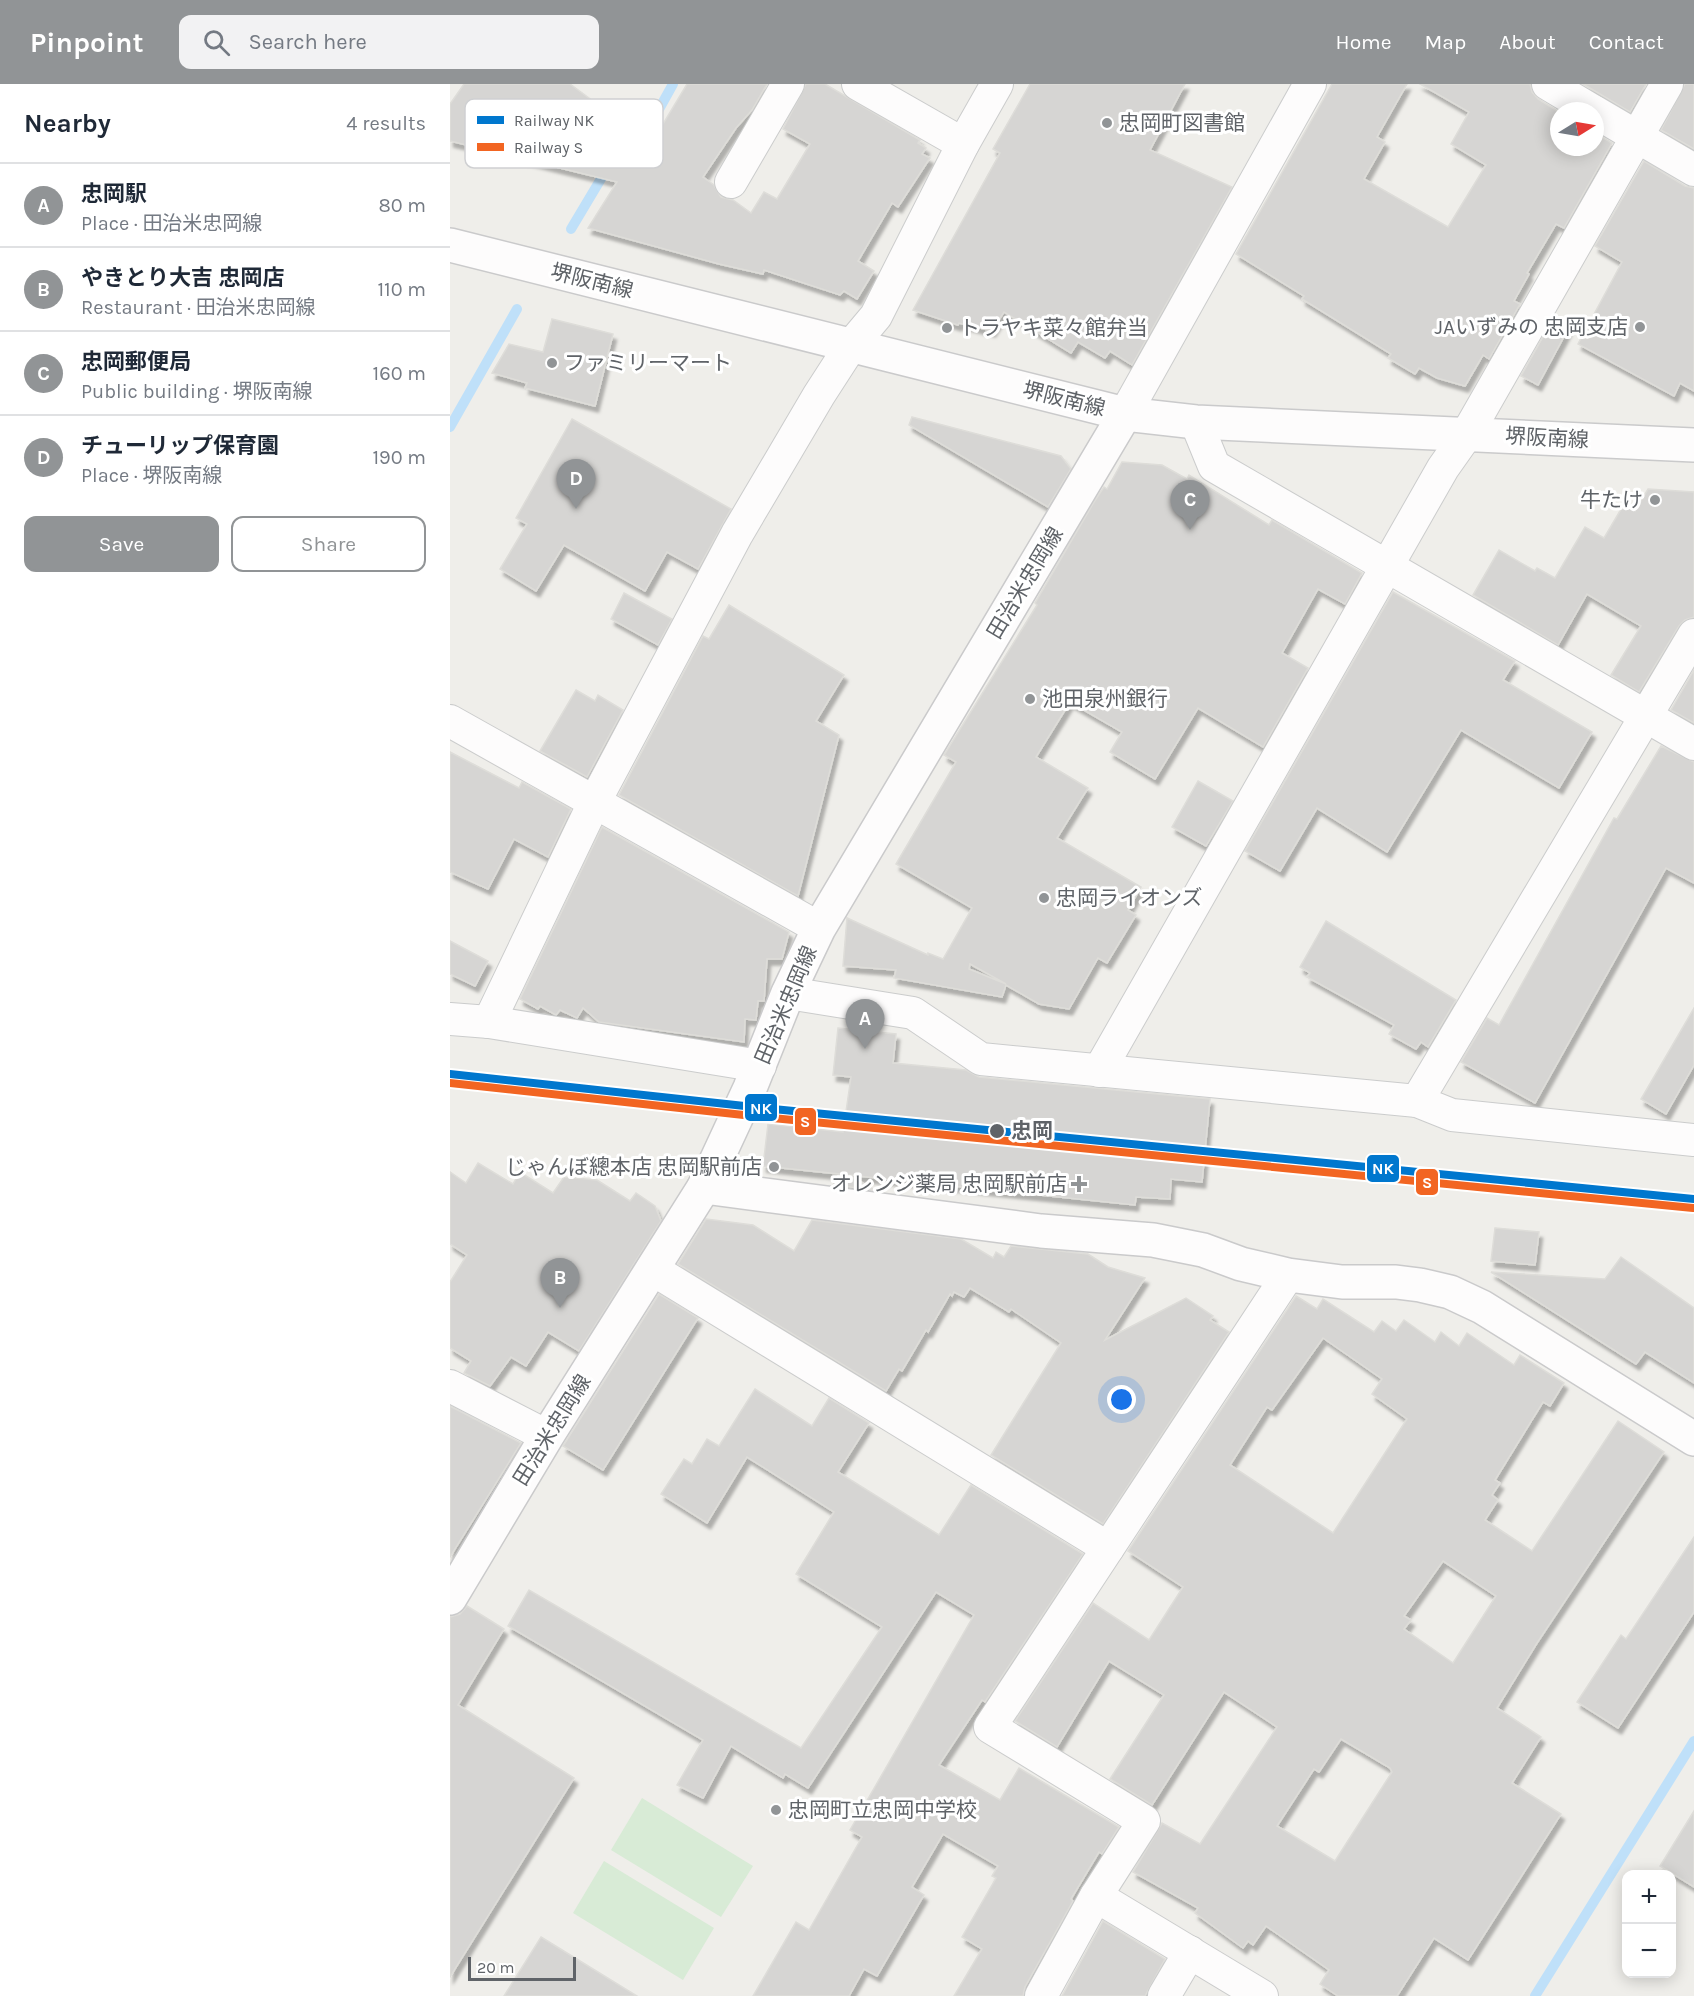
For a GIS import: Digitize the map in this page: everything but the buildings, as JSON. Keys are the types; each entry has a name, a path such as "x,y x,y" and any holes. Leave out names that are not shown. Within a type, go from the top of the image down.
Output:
{"main road":[{"name":"堺阪南線","path":"450,245 1125,414 1196,422 1694,445"},
{"name":"田治米忠岡線","path":"450,1598 547,1436 704,1187 760,1066 788,993 819,928 1125,414"},
{"path":"704,1187 1041,1231 1153,1240 1203,1250 1241,1264 1288,1275 1342,1281 1396,1282 1450,1292 1482,1307 1694,1439"}],"street":[{"path":"731,182 788,84"},
{"path":"858,84 963,144"},
{"path":"489,1022 594,803 737,534 850,347 876,316 963,144 997,84"},
{"path":"1125,414 1310,84"},
{"path":"1548,84 1579,102"},
{"path":"1099,1071 1443,468 1467,434 1667,84"},
{"path":"1604,117 1694,170"},
{"path":"1196,422 1215,466 1387,568 1694,744"},
{"path":"1417,1101 1648,716 1694,635"},
{"path":"450,721 819,928"},
{"path":"788,993 913,1013 981,1059 1417,1101 1452,1115 1694,1140"},
{"path":"450,1018 489,1022 760,1066"},
{"path":"652,1269 1108,1548"},
{"path":"1041,1996 1096,1896 1144,1821 990,1727 1288,1275"},
{"path":"450,1386 547,1436"},
{"path":"1096,1896 1262,1996"},
{"path":"1164,1996 1190,1952"}],"green space":[{"path":"642,1798 753,1866 721,1917 611,1850"},
{"path":"604,1861 714,1928 683,1980 573,1913"}],"waterway":[{"path":"663,102 673,84"},
{"path":"571,229 607,168"},
{"path":"450,427 517,309"},
{"path":"1535,1996 1694,1741"}],"rail line":[{"name":"NK","path":"450,1074 763,1108 1694,1199"},
{"name":"S","path":"450,1083 762,1117 1693,1208"}],"place":[{"name":"忠岡町図書館","path":"1107,123"},
{"name":"JAいずみの 忠岡支店","path":"1640,327"},
{"name":"トラヤキ菜々館弁当","path":"947,328"},
{"name":"ファミリーマート","path":"552,363"},
{"name":"牛たけ","path":"1655,500"},
{"name":"チューリップ保育園","path":"576,509"},
{"name":"忠岡郵便局","path":"1190,530"},
{"name":"池田泉州銀行","path":"1030,699"},
{"name":"忠岡ライオンズ","path":"1044,898"},
{"name":"忠岡駅","path":"865,1049"},
{"name":"忠岡","path":"997,1131"},
{"name":"じゃんぼ總本店 忠岡駅前店","path":"774,1167"},
{"name":"オレンジ薬局 忠岡駅前店","path":"1079,1184"},
{"name":"やきとり大吉 忠岡店","path":"560,1308"},
{"name":"忠岡町立忠岡中学校","path":"776,1810"}]}
